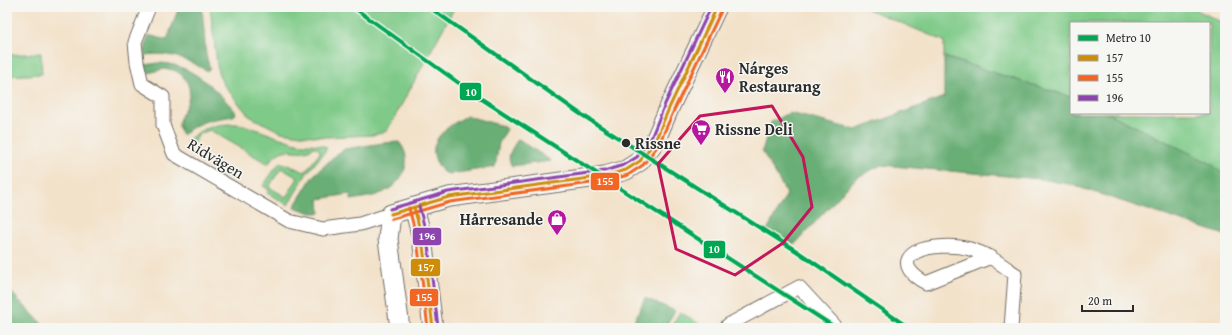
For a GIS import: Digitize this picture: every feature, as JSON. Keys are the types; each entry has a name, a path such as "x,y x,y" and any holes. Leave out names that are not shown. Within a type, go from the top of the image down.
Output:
{"street":[{"name":"Ridvägen","path":"149,7 136,42 137,62 142,84 163,97 163,125 174,154 289,221 323,229 360,224 391,214"},
{"path":"400,328 388,239 391,214 449,197 605,176 626,170 636,164 654,141 717,7"},
{"path":"414,207 422,238 433,328"},
{"path":"991,257 926,282 918,279 910,272 908,266 909,259 916,252 935,247 953,246 970,249 991,257 1015,274 1011,328"},
{"path":"726,328 728,325 799,287 836,328"}],"highlighted area":[{"path":"772,106 803,157 812,207 783,243 735,275 676,249 658,164 700,116"}],"green space":[{"path":"179,7 202,7 206,55 210,69 208,71 170,55 144,55 148,35 167,40"},
{"path":"210,7 455,7 387,131 373,135 326,137 281,132 249,116 223,84 218,72"},
{"path":"863,7 1191,7 1225,24 1225,175 1209,163 1110,114 1210,114 1210,22 1070,22 1070,97 944,57 944,41"},
{"path":"41,53 42,74 7,76 7,55"},
{"path":"944,57 1070,97 1070,114 1110,114 1210,163 1225,175 1225,235 1069,184 1041,179 881,165 856,178 795,244 766,232 787,194 762,151 771,122 790,113 856,130 944,97"},
{"path":"158,63 181,67 201,78 219,94 236,114 233,116 200,123 182,135 179,120 189,97 189,87 181,74 172,70 165,69 148,73 145,65"},
{"path":"467,116 503,126 507,129 499,143 495,167 450,174 443,172 436,161 434,153 434,146 437,139 454,123"},
{"path":"240,124 301,144 326,147 326,150 307,173 288,205 267,193 269,190 263,186 280,162 305,172 320,153 319,149 314,147 301,151 281,152 268,164 210,130 199,134 192,146 186,142 205,129 217,125","holes":["281,168 298,178 286,197 269,187"]},
{"path":"518,139 551,161 512,166 509,159 512,149"},
{"path":"399,142 404,149 406,164 400,178 389,189 375,196 351,200 350,194 319,199 320,213 311,213 294,207 313,176 337,154 345,149"},
{"path":"7,288 46,328 7,328"},
{"path":"645,298 675,311 665,328 631,328"},
{"path":"680,312 706,328 670,328"}],"metro line":[{"name":"10","path":"353,7 474,94 836,328"},
{"name":"10","path":"429,7 579,113 798,252 909,328"}],"transit line":[{"name":"196","path":"390,209 448,192 604,171 624,165 637,157 651,138 665,104 711,7"},
{"name":"157","path":"391,214 449,197 605,176 626,170 640,161 655,141 717,7"},
{"name":"155","path":"392,219 450,202 606,181 628,175 643,165 659,144 722,9"},
{"name":"196","path":"419,206 427,237 438,327"},
{"name":"157","path":"414,207 422,238 433,328"},
{"name":"155","path":"409,208 417,239 428,328"}],"place":[{"name":"Nárges Restaurang","path":"725,94"},
{"name":"Rissne","path":"626,143"},
{"name":"Rissne Deli","path":"701,146"},
{"name":"Hårresande","path":"557,236"}]}
